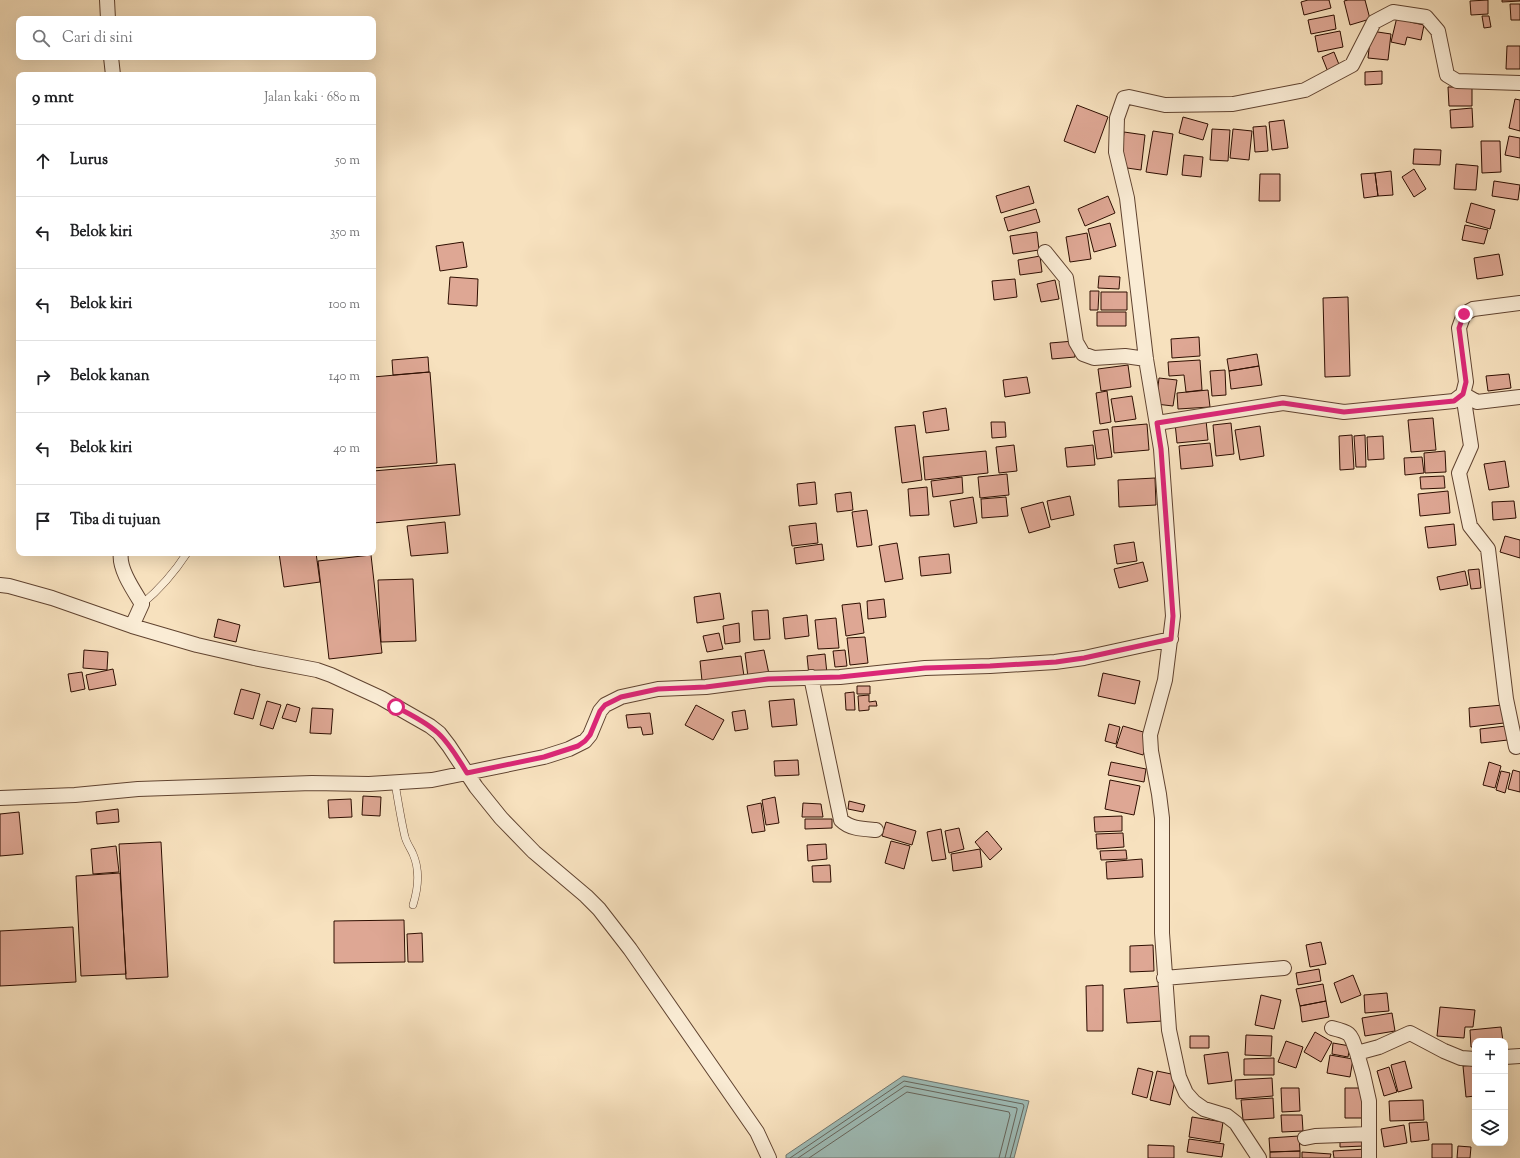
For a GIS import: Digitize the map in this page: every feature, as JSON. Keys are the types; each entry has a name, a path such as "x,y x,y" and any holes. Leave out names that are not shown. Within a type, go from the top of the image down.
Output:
{"street":[{"path":"107,0 108,16"},
{"path":"1259,1158 1236,1123 1226,1116 1204,1109 1186,1094 1179,1077 1169,1030 1164,978 1162,934 1162,818 1151,751 1150,735 1165,680 1173,616 1161,449 1146,359 1127,198 1116,152 1117,118 1124,98 1129,97 1165,105 1233,104 1305,90 1352,65 1374,22 1393,12 1426,17 1438,31 1447,75 1457,81 1520,83"},
{"path":"111,60 113,72"},
{"path":"1045,252 1066,278 1076,342 1083,354 1094,358 1125,356 1146,359"},
{"path":"1516,747 1506,699 1488,549 1470,526 1459,473 1471,446 1463,394 1466,382 1459,328 1464,314 1473,309 1520,303"},
{"path":"1157,423 1283,403 1344,412 1454,401 1463,394"},
{"path":"1463,394 1477,402 1520,397"},
{"path":"120,556 119,561 122,568 142,604 132,626"},
{"path":"0,585 52,598 132,626 197,645 316,670 331,675 381,698 430,726 439,733 476,787 501,818 534,852 586,896 599,909 630,949 757,1132 769,1158"},
{"path":"0,798 76,795 138,789 298,784 395,783 432,780 544,757 578,746 590,735 600,711 605,705 621,697 658,689 706,687 768,679 840,677 925,668 1056,662 1084,658 1171,639"},
{"path":"810,678 841,820 846,825 855,828 876,830"},
{"path":"1164,978 1284,968"},
{"path":"1332,1028 1348,1033 1351,1036 1364,1074 1369,1101 1370,1158"},
{"path":"1356,1053 1379,1047 1410,1033 1444,1051 1461,1058 1472,1060"},
{"path":"1508,1057 1520,1056"},
{"path":"1305,1138 1315,1136 1369,1134"}],"lane":[{"path":"142,604 162,586 185,556"},
{"path":"395,783 401,821 406,840 416,862 418,882 413,905"}],"water":[{"path":"903,1076 1029,1101 1014,1158 786,1158 786,1155"}],"building":[{"path":"1308,0 1329,0 1331,8 1304,15 1301,2"},
{"path":"1365,0 1370,19 1350,25 1344,1"},
{"path":"1488,0 1488,14 1471,15 1470,1"},
{"path":"1502,0 1520,0 1520,1 1502,2"},
{"path":"1510,4 1520,4 1520,20 1511,20"},
{"path":"1334,15 1336,29 1311,34 1308,20"},
{"path":"1482,16 1489,16 1491,27 1484,28"},
{"path":"1397,17 1424,25 1421,40 1407,37 1405,45 1391,42"},
{"path":"1340,31 1343,47 1318,52 1315,36"},
{"path":"1371,31 1391,34 1388,60 1368,58"},
{"path":"1507,46 1520,46 1520,69 1506,69"},
{"path":"1334,52 1340,67 1328,72 1322,57"},
{"path":"1382,71 1382,84 1365,85 1365,72"},
{"path":"1448,87 1472,87 1472,106 1449,106"},
{"path":"1515,99 1520,100 1520,131 1509,128"},
{"path":"1077,105 1108,117 1095,153 1064,141"},
{"path":"1472,108 1473,127 1451,128 1450,110"},
{"path":"1183,117 1208,124 1203,140 1179,133"},
{"path":"1284,120 1288,148 1272,150 1269,122"},
{"path":"1266,126 1268,151 1255,152 1253,127"},
{"path":"1212,129 1230,130 1228,161 1210,160"},
{"path":"1233,129 1252,131 1249,160 1230,158"},
{"path":"1153,131 1173,134 1167,175 1146,172"},
{"path":"1124,132 1145,135 1141,170 1120,167"},
{"path":"1509,136 1520,138 1520,158 1505,155"},
{"path":"1481,141 1500,141 1501,172 1482,173"},
{"path":"1414,149 1441,150 1440,165 1413,164"},
{"path":"1184,155 1203,157 1201,177 1182,175"},
{"path":"1456,164 1478,166 1476,190 1454,189"},
{"path":"1414,169 1426,189 1414,197 1402,177"},
{"path":"1391,171 1393,195 1378,196 1375,173"},
{"path":"1375,173 1378,196 1364,198 1361,174"},
{"path":"1260,174 1280,174 1280,201 1259,201"},
{"path":"1494,181 1520,185 1518,200 1492,196"},
{"path":"1029,186 1034,203 1001,213 996,196"},
{"path":"1108,196 1115,213 1085,226 1078,209"},
{"path":"1471,203 1495,210 1490,229 1466,222"},
{"path":"1036,209 1040,222 1008,231 1004,218"},
{"path":"1110,223 1116,246 1094,252 1088,229"},
{"path":"1465,225 1488,230 1484,244 1462,240"},
{"path":"1037,232 1039,250 1013,254 1010,236"},
{"path":"1087,233 1091,259 1070,262 1066,237"},
{"path":"463,242 467,267 440,271 436,246"},
{"path":"1499,254 1503,275 1477,279 1474,258"},
{"path":"1040,256 1042,272 1020,275 1018,260"},
{"path":"1099,276 1120,277 1119,289 1098,288"},
{"path":"450,277 478,279 477,306 448,304"},
{"path":"1015,279 1017,297 994,300 992,281"},
{"path":"1055,280 1059,299 1041,302 1037,284"},
{"path":"1090,291 1099,291 1098,310 1090,310"},
{"path":"1101,292 1127,292 1127,310 1101,310"},
{"path":"1348,297 1350,376 1325,377 1323,298"},
{"path":"1097,312 1126,312 1126,326 1097,326"},
{"path":"1199,337 1200,356 1172,358 1171,339"},
{"path":"1074,341 1075,357 1052,359 1050,343"},
{"path":"1257,354 1259,366 1229,371 1227,359"},
{"path":"428,357 429,372 393,375 392,360"},
{"path":"1200,360 1202,390 1186,392 1184,375 1169,376 1168,362"},
{"path":"1128,365 1131,387 1101,391 1098,369"},
{"path":"1259,366 1262,385 1231,389 1229,371"},
{"path":"1225,370 1226,395 1212,396 1210,371"},
{"path":"430,372 437,463 376,468 376,377"},
{"path":"1509,374 1511,388 1488,391 1486,376"},
{"path":"1027,377 1030,393 1005,397 1003,380"},
{"path":"1159,378 1177,380 1173,406 1156,404"},
{"path":"1208,390 1210,407 1178,409 1177,393"},
{"path":"1107,391 1111,422 1100,424 1096,393"},
{"path":"1132,396 1136,419 1115,422 1111,399"},
{"path":"946,408 949,430 926,433 923,412"},
{"path":"1433,418 1436,450 1411,452 1408,420"},
{"path":"1206,420 1208,440 1177,443 1175,423"},
{"path":"991,422 1005,422 1006,437 992,438"},
{"path":"1231,423 1234,454 1216,456 1213,425"},
{"path":"1147,424 1149,450 1114,453 1112,427"},
{"path":"915,425 922,480 902,483 895,427"},
{"path":"1260,426 1264,456 1240,460 1235,430"},
{"path":"1108,429 1112,457 1097,459 1093,431"},
{"path":"1352,435 1354,469 1340,470 1339,436"},
{"path":"1365,435 1366,467 1356,467 1354,436"},
{"path":"1383,436 1384,459 1368,460 1367,437"},
{"path":"1210,443 1213,466 1181,469 1179,446"},
{"path":"1014,445 1017,471 999,473 996,447"},
{"path":"1093,445 1095,465 1067,467 1065,448"},
{"path":"986,451 988,473 925,480 923,457"},
{"path":"1445,451 1446,472 1425,473 1424,453"},
{"path":"1422,457 1424,473 1405,475 1404,458"},
{"path":"1505,461 1509,487 1489,490 1484,464"},
{"path":"455,464 460,515 376,523 376,471"},
{"path":"1007,474 1009,495 980,498 978,477"},
{"path":"1444,476 1445,488 1421,489 1420,477"},
{"path":"962,477 963,493 933,497 931,481"},
{"path":"1155,478 1156,505 1119,507 1118,480"},
{"path":"815,482 817,504 799,506 797,484"},
{"path":"927,487 929,515 910,516 908,489"},
{"path":"1448,491 1450,513 1420,516 1418,494"},
{"path":"851,492 853,510 837,512 835,494"},
{"path":"1070,496 1074,515 1051,520 1047,501"},
{"path":"973,497 977,523 954,527 950,501"},
{"path":"1006,497 1008,516 982,518 981,499"},
{"path":"1514,501 1516,518 1493,520 1492,502"},
{"path":"1043,502 1050,527 1029,533 1021,508"},
{"path":"867,510 872,545 857,547 852,512"},
{"path":"445,522 448,553 411,556 407,526"},
{"path":"816,523 818,543 792,546 789,526"},
{"path":"1454,524 1456,545 1428,548 1425,527"},
{"path":"1505,536 1520,540 1520,558 1500,552"},
{"path":"1134,542 1137,561 1117,564 1114,545"},
{"path":"897,543 903,579 885,582 879,546"},
{"path":"822,544 824,560 796,564 794,548"},
{"path":"949,554 951,573 921,576 919,557"},
{"path":"279,556 316,556 320,582 284,587"},
{"path":"371,556 382,653 329,659 318,561"},
{"path":"1143,562 1148,581 1119,588 1114,569"},
{"path":"1479,569 1481,588 1471,589 1468,570"},
{"path":"1465,571 1468,585 1440,590 1437,577"},
{"path":"413,579 416,641 381,642 378,580"},
{"path":"720,593 724,619 697,623 694,597"},
{"path":"884,599 886,617 868,619 867,601"},
{"path":"860,603 864,633 846,636 842,605"},
{"path":"768,610 770,639 754,640 752,611"},
{"path":"807,615 809,636 785,639 783,618"},
{"path":"836,618 839,648 818,649 815,620"},
{"path":"218,619 240,625 236,642 214,637"},
{"path":"739,623 740,642 725,644 723,626"},
{"path":"719,633 723,649 707,652 703,636"},
{"path":"865,637 868,663 850,665 847,638"},
{"path":"84,650 108,652 107,670 83,668"},
{"path":"764,650 769,674 748,677 745,653"},
{"path":"845,650 847,666 835,667 833,651"},
{"path":"825,654 827,674 809,676 807,656"},
{"path":"741,656 744,676 702,681 700,661"},
{"path":"113,669 116,685 89,690 86,675"},
{"path":"82,672 85,689 71,692 68,674"},
{"path":"1103,673 1140,681 1135,704 1098,696"},
{"path":"857,686 870,686 870,694 857,694"},
{"path":"241,689 260,694 253,719 234,714"},
{"path":"854,692 855,710 846,710 845,693"},
{"path":"869,695 869,702 876,701 877,706 869,706 869,710 859,711 858,696"},
{"path":"794,699 797,725 772,727 769,701"},
{"path":"267,701 281,705 273,729 260,725"},
{"path":"287,704 300,708 296,722 282,718"},
{"path":"696,705 724,720 713,740 685,725"},
{"path":"1503,705 1504,723 1470,727 1469,708"},
{"path":"312,708 333,709 331,734 310,733"},
{"path":"745,710 748,729 735,731 732,712"},
{"path":"650,713 653,734 643,735 641,727 628,728 626,715"},
{"path":"1109,724 1120,727 1116,744 1105,741"},
{"path":"1123,726 1150,734 1143,755 1116,747"},
{"path":"1506,726 1508,740 1481,743 1480,729"},
{"path":"798,760 799,775 775,776 774,761"},
{"path":"1111,762 1146,769 1144,782 1108,775"},
{"path":"1489,762 1501,766 1495,788 1483,785"},
{"path":"1513,770 1520,772 1520,792 1508,789"},
{"path":"1501,771 1510,773 1505,793 1496,790"},
{"path":"1110,780 1140,786 1134,815 1105,809"},
{"path":"363,796 381,797 380,816 362,815"},
{"path":"775,797 779,823 766,825 762,800"},
{"path":"351,799 352,817 329,818 328,800"},
{"path":"849,801 865,805 863,812 848,809"},
{"path":"761,803 765,831 752,833 747,806"},
{"path":"803,803 821,804 823,817 802,817"},
{"path":"118,809 119,822 97,824 96,812"},
{"path":"19,812 23,854 0,856 0,814"},
{"path":"1122,816 1122,831 1095,832 1094,817"},
{"path":"805,819 832,819 832,828 805,829"},
{"path":"886,822 916,831 912,845 882,836"},
{"path":"959,828 964,849 949,853 945,831"},
{"path":"941,829 946,859 932,861 927,832"},
{"path":"987,831 1002,849 990,860 975,842"},
{"path":"1123,833 1124,847 1097,849 1096,834"},
{"path":"891,841 910,846 904,869 885,863"},
{"path":"161,842 168,977 126,979 119,844"},
{"path":"826,844 827,859 808,861 807,845"},
{"path":"116,846 119,872 93,874 91,849"},
{"path":"980,849 982,867 953,871 951,854"},
{"path":"1126,850 1127,859 1101,860 1100,851"},
{"path":"1142,859 1143,877 1107,879 1106,862"},
{"path":"830,865 831,882 813,882 812,866"},
{"path":"120,873 126,974 81,976 76,876"},
{"path":"404,920 405,962 334,963 334,921"},
{"path":"73,927 76,982 0,986 0,931"},
{"path":"422,933 423,962 408,962 407,934"},
{"path":"1321,942 1326,964 1310,967 1306,945"},
{"path":"1153,945 1154,971 1130,972 1130,946"},
{"path":"1319,969 1321,981 1298,985 1296,973"},
{"path":"1353,975 1361,995 1341,1003 1334,983"},
{"path":"1323,984 1326,1001 1300,1006 1296,989"},
{"path":"1103,985 1103,1031 1087,1031 1086,986"},
{"path":"1160,986 1163,1021 1127,1023 1124,989"},
{"path":"1387,993 1389,1011 1365,1013 1364,995"},
{"path":"1261,995 1281,1000 1274,1029 1255,1025"},
{"path":"1326,1001 1329,1017 1302,1022 1300,1006"},
{"path":"1440,1007 1475,1010 1473,1027 1465,1027 1464,1038 1437,1036"},
{"path":"1392,1013 1395,1031 1365,1036 1362,1018"},
{"path":"1501,1027 1503,1038 1472,1038 1471,1047 1470,1030"},
{"path":"1315,1032 1332,1042 1321,1062 1304,1052"},
{"path":"1246,1035 1272,1036 1271,1056 1245,1055"},
{"path":"1190,1036 1209,1036 1209,1048 1190,1048"},
{"path":"1286,1041 1303,1047 1296,1068 1278,1062"},
{"path":"1333,1043 1350,1046 1348,1057 1332,1054"},
{"path":"1228,1052 1232,1081 1208,1084 1204,1055"},
{"path":"1330,1055 1353,1059 1350,1077 1327,1073"},
{"path":"1274,1058 1274,1075 1244,1075 1244,1059"},
{"path":"1405,1061 1412,1088 1398,1092 1391,1065"},
{"path":"1472,1065 1472,1096 1466,1097 1463,1066"},
{"path":"1389,1067 1397,1092 1384,1096 1377,1071"},
{"path":"1138,1068 1153,1072 1147,1098 1132,1094"},
{"path":"1157,1071 1176,1075 1170,1105 1150,1100"},
{"path":"1272,1078 1273,1096 1236,1099 1235,1080"},
{"path":"1281,1088 1299,1088 1300,1111 1282,1112"},
{"path":"1345,1088 1362,1088 1362,1118 1345,1118"},
{"path":"1273,1098 1274,1118 1243,1120 1241,1100"},
{"path":"1423,1100 1424,1120 1390,1121 1389,1101"},
{"path":"1281,1115 1302,1115 1303,1131 1282,1132"},
{"path":"1192,1117 1223,1122 1220,1142 1189,1137"},
{"path":"1427,1122 1429,1140 1411,1142 1409,1123"},
{"path":"1404,1125 1407,1143 1384,1147 1381,1129"},
{"path":"1299,1136 1300,1151 1270,1152 1269,1138"},
{"path":"1364,1137 1364,1146 1340,1147 1340,1139"},
{"path":"1189,1139 1224,1144 1222,1157 1187,1152"},
{"path":"1432,1144 1452,1144 1452,1158 1432,1158"},
{"path":"1148,1145 1174,1146 1174,1158 1148,1158"},
{"path":"1458,1146 1471,1147 1470,1158 1457,1158"},
{"path":"1366,1149 1367,1158 1334,1158 1333,1151"},
{"path":"1300,1151 1300,1158 1270,1158 1270,1152"},
{"path":"1302,1152 1331,1154 1330,1158 1302,1158"}],"route":[{"path":"396,707 430,726 439,733 467,773 544,757 578,746 590,735 600,711 612,700 658,689 706,687 768,679 840,677 925,668 1056,662 1084,658 1171,639 1173,616 1161,449 1157,423 1283,403 1344,412 1454,401 1463,394 1466,382 1459,328 1464,314"}]}
